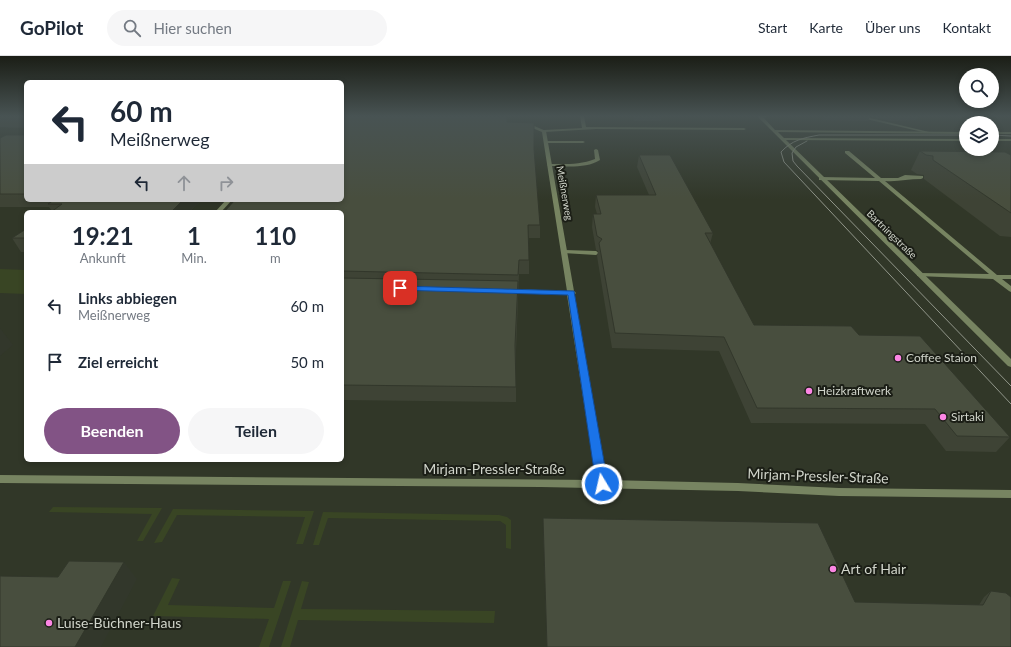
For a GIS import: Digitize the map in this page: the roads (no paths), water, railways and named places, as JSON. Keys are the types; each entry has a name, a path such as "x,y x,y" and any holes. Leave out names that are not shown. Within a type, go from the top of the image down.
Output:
{"street":[{"name":"Meißnerweg","path":"547,144 549,164 572,293 602,484"},
{"name":"Bartningstraße","path":"787,144 919,275 1011,364"},
{"path":"549,164 590,163 598,160 596,150"},
{"path":"847,152 1011,290"},
{"path":"820,177 879,178 899,180 905,177 921,177"},
{"path":"220,210 227,202"},
{"path":"564,252 596,253"},
{"path":"919,275 1011,277"},
{"path":"501,291 572,293"},
{"name":"Mirjam-Pressler-Straße","path":"0,479 602,484 839,492 1011,494"}],"tram line":[{"path":"792,144 781,152 784,162 1011,404"},
{"path":"802,144 796,147 792,153 793,161 797,166 1011,386"}],"place":[{"name":"Coffee Staion","path":"898,358"},
{"name":"Heizkraftwerk","path":"809,391"},
{"name":"Sirtaki","path":"943,417"},
{"name":"Art of Hair","path":"833,569"},
{"name":"Luise-Büchner-Haus","path":"49,623"}]}
